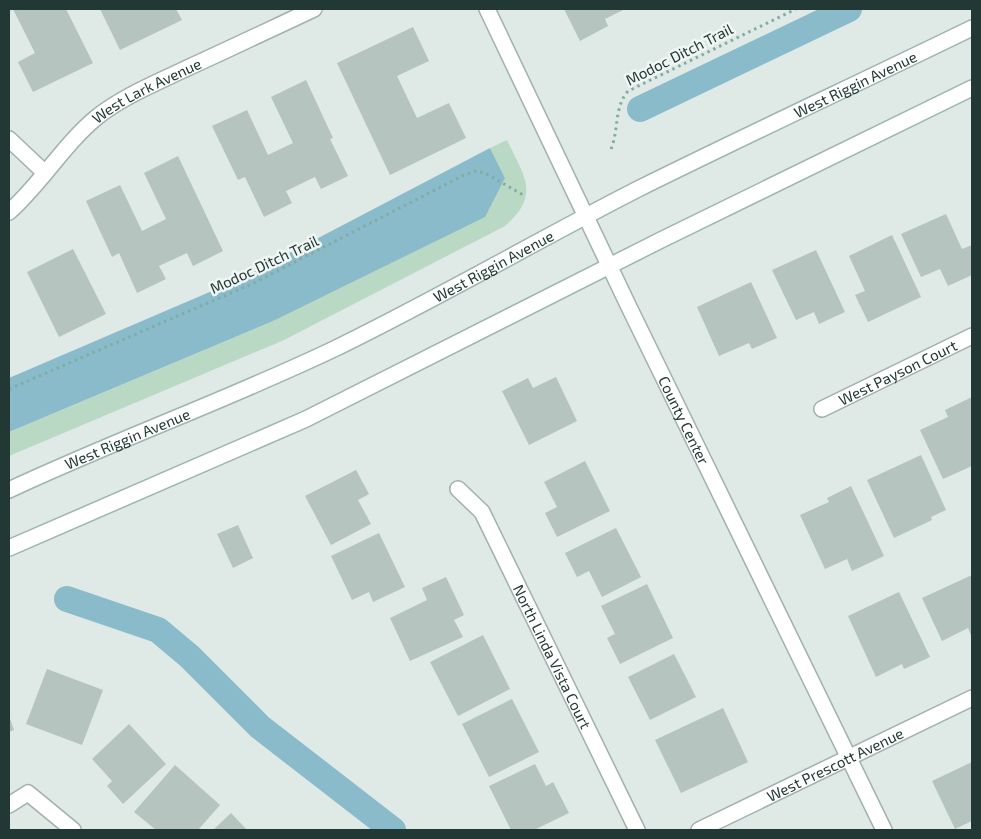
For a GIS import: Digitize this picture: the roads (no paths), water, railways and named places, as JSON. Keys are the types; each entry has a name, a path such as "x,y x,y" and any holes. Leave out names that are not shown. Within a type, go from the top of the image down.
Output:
{"street":[{"name":"West Lark Avenue","path":"9,212 23,199 68,144 98,117 127,98 314,9"},
{"name":"County Center","path":"487,9 884,830"},
{"name":"West Riggin Avenue","path":"9,490 323,354 405,314 644,186 972,28"},
{"path":"9,548 306,419 610,266 972,88"},
{"path":"9,139 44,172"},
{"name":"West Payson Court","path":"822,409 972,336"},
{"name":"North Linda Vista Court","path":"458,489 482,512 637,830"},
{"name":"West Prescott Avenue","path":"699,830 972,698"},
{"path":"9,805 28,793 72,830"}],"water":[{"path":"490,148 505,178 485,217 273,321 9,432 9,378 240,279"}],"waterway":[{"path":"640,109 849,9"},
{"path":"67,599 158,630 189,656 260,727 393,830"}]}
